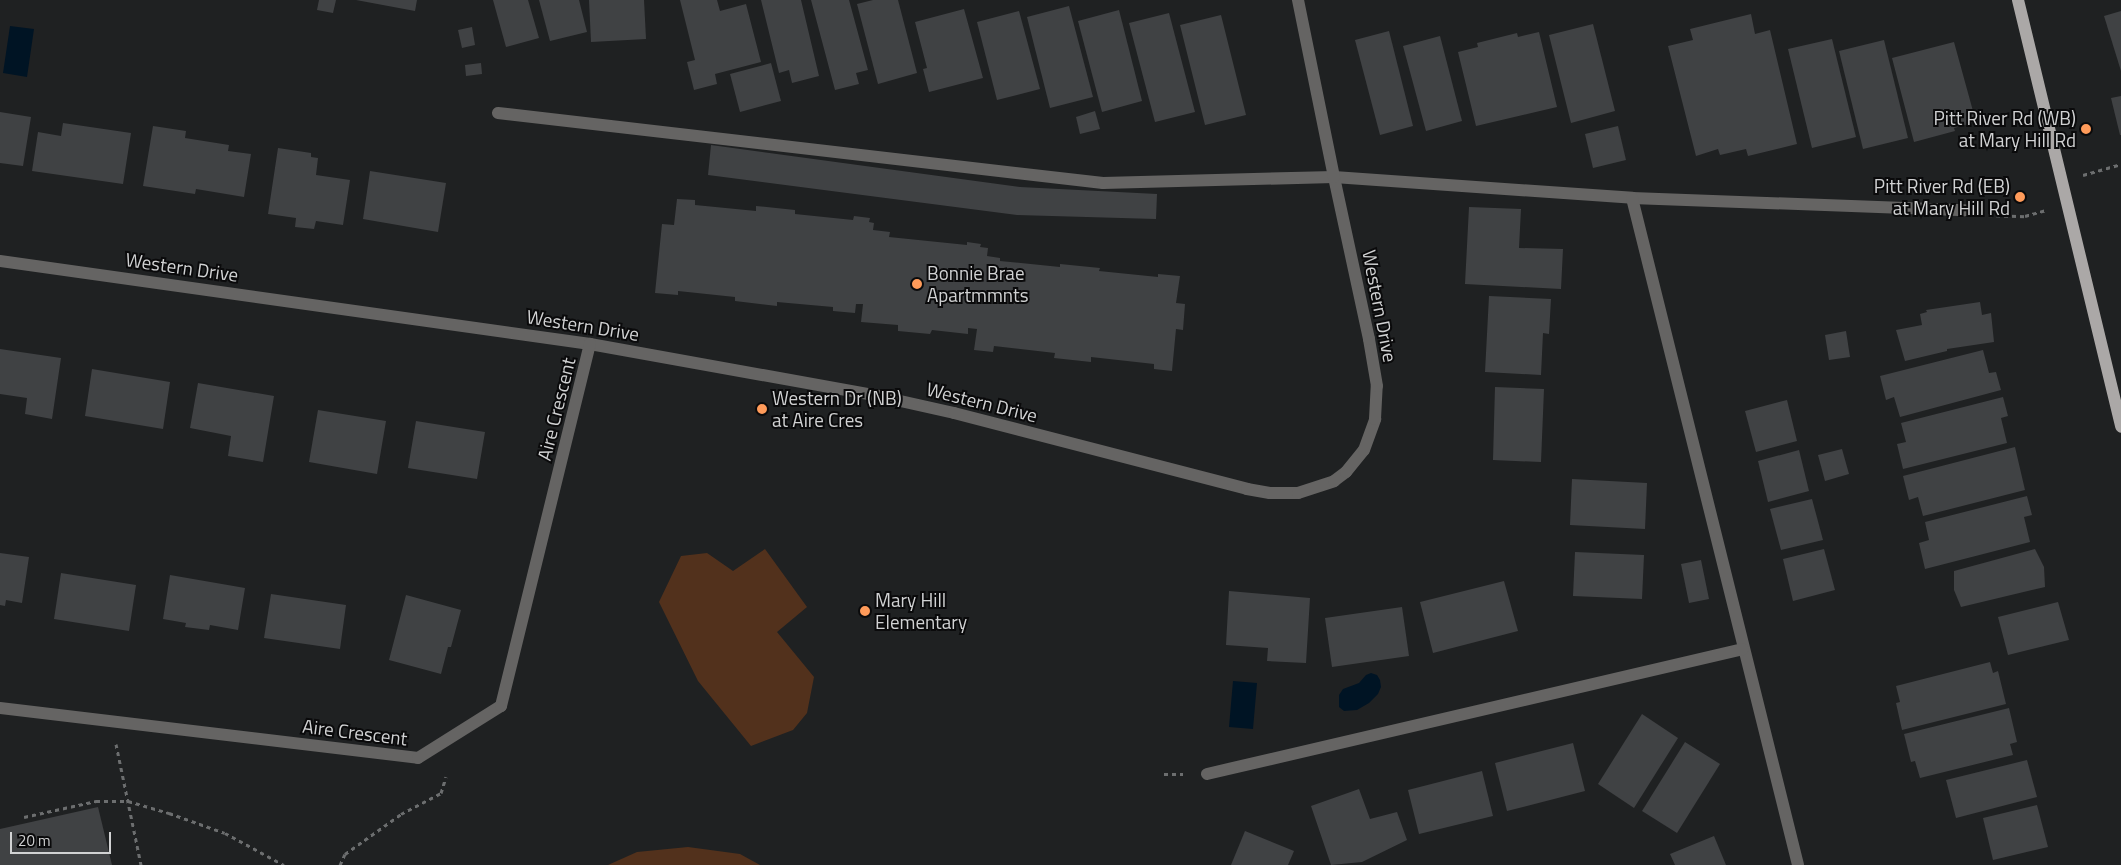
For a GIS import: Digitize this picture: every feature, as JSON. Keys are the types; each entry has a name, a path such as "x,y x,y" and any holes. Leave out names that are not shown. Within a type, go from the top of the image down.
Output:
{"main road":[{"path":"2018,0 2063,180 2121,427"}],"street":[{"name":"Western Drive","path":"0,261 590,344 915,404 1246,489 1284,494 1311,491 1334,481 1355,462 1364,450 1370,436 1377,404 1377,386 1369,339 1298,0"},
{"path":"498,113 1103,183 1334,177 1632,198 1965,210"},
{"path":"1632,198 1798,865"},
{"name":"Aire Crescent","path":"0,708 418,758 501,706 590,344"},
{"path":"1207,774 1743,649"}],"path":[{"path":"2063,180 2121,164"},
{"path":"1965,210 1972,214 2025,216 2068,205"},
{"path":"114,736 141,865"},
{"path":"340,865 344,854 401,814 441,793 446,777"},
{"path":"24,817 96,801 128,801 169,812 225,833 284,865"}],"shaded area":[{"path":"765,549 807,607 777,632 814,677 807,713 793,730 751,746 698,681 659,602 681,556 707,553 733,571"},
{"path":"688,847 740,854 760,865 608,865 637,852"}],"water":[{"path":"10,26 34,29 27,77 3,73"},
{"path":"1371,673 1377,675 1380,680 1381,687 1378,694 1369,703 1357,710 1344,711 1339,707 1339,695 1343,689 1359,683 1366,675"},
{"path":"1233,681 1257,683 1253,729 1229,727"}],"building":[{"path":"319,0 336,0 333,13 317,10"},
{"path":"356,0 417,0 415,11"},
{"path":"493,0 528,0 539,38 506,47"},
{"path":"539,0 579,0 587,32 550,41"},
{"path":"589,0 644,0 646,39 591,42"},
{"path":"680,0 717,0 720,11 746,4 761,62 715,74 717,84 694,90 687,62 695,60"},
{"path":"761,0 801,0 819,76 792,83 789,70 779,73"},
{"path":"811,0 849,0 868,70 856,73 859,84 835,90"},
{"path":"873,0 898,0 917,73 878,84 857,4"},
{"path":"1069,6 1093,97 1050,108 1027,17"},
{"path":"964,9 983,78 929,92 923,69 927,68 915,22"},
{"path":"1119,10 1142,101 1102,112 1078,21"},
{"path":"1019,11 1040,89 997,100 977,22"},
{"path":"2121,11 2121,71 2104,16"},
{"path":"1169,13 1195,112 1155,122 1129,23"},
{"path":"1751,14 1755,34 1770,30 1797,144 1748,156 1746,149 1720,155 1718,149 1696,156 1668,46 1693,40 1690,29"},
{"path":"1221,15 1246,115 1205,125 1180,25"},
{"path":"1593,24 1615,111 1571,123 1549,35"},
{"path":"472,27 475,45 462,48 458,30"},
{"path":"1389,31 1413,126 1380,135 1355,40"},
{"path":"1539,32 1557,107 1476,126 1458,52 1478,47 1477,43 1517,33 1518,37"},
{"path":"1440,36 1462,121 1426,131 1403,46"},
{"path":"1832,39 1856,137 1812,148 1788,49"},
{"path":"1884,40 1908,138 1863,149 1839,51"},
{"path":"1954,42 1976,122 1954,128 1955,131 1914,142 1892,58"},
{"path":"481,63 482,74 466,76 465,65"},
{"path":"771,63 781,101 740,112 730,74"},
{"path":"2121,96 2121,135 2120,135 2111,98"},
{"path":"1095,111 1100,129 1080,134 1076,117"},
{"path":"0,112 31,117 23,166 0,163"},
{"path":"63,123 131,133 123,184 32,171 38,132 61,136"},
{"path":"153,126 186,131 185,138 229,145 228,151 251,154 244,197 196,189 195,194 143,186"},
{"path":"1618,126 1626,160 1593,168 1585,134"},
{"path":"711,145 1020,187 1157,194 1156,219 1017,215 708,175"},
{"path":"278,148 311,153 311,157 318,158 316,175 350,180 343,225 316,221 314,229 295,227 296,218 268,214"},
{"path":"370,171 446,183 438,232 363,219"},
{"name":"Bonnie Brae Apartmmnts","path":"677,199 695,200 695,205 756,211 756,206 795,210 795,214 853,220 854,216 870,218 869,222 874,223 873,230 890,232 889,237 967,245 967,242 981,244 980,247 988,248 987,256 1000,258 1000,261 1060,267 1060,264 1100,268 1099,271 1158,277 1158,274 1180,276 1176,303 1185,304 1183,330 1176,329 1172,371 1154,369 1154,364 1091,357 1091,362 1054,358 1055,353 994,346 993,352 974,350 977,329 968,328 968,334 932,330 930,334 898,331 898,325 861,322 863,304 856,304 855,313 833,311 833,307 777,302 777,306 735,301 735,297 678,291 678,295 655,293 662,224 674,225"},
{"path":"1469,207 1521,209 1519,248 1563,249 1561,289 1465,284"},
{"path":"1489,296 1551,299 1549,334 1543,333 1541,375 1485,372"},
{"path":"1980,302 1982,315 1991,313 1994,342 1947,349 1947,351 1905,361 1896,330 1922,325 1920,314 1927,312 1926,310"},
{"path":"1846,331 1850,357 1829,360 1825,335"},
{"path":"0,349 61,358 52,419 25,414 27,398 0,394"},
{"path":"1983,350 1989,373 1996,372 2001,390 1900,417 1894,397 1886,400 1880,376"},
{"path":"92,369 170,382 163,429 85,416"},
{"path":"198,383 274,396 263,462 228,456 231,436 190,428"},
{"path":"1495,387 1544,389 1541,462 1493,460"},
{"path":"2003,397 2008,416 2001,418 2007,443 1903,469 1897,444 1906,442 1901,423"},
{"path":"1787,400 1797,441 1756,452 1745,411"},
{"path":"318,410 386,421 377,474 309,462"},
{"path":"416,421 485,432 477,479 408,468"},
{"path":"2015,447 2025,490 1923,516 1918,497 1909,500 1903,476"},
{"path":"1842,449 1849,474 1825,481 1818,455"},
{"path":"1799,450 1809,491 1768,502 1758,461"},
{"path":"1572,479 1647,483 1645,529 1570,525"},
{"path":"2027,496 2032,515 2024,517 2030,542 1925,569 1919,543 1929,540 1925,522"},
{"path":"1812,499 1823,540 1781,550 1770,509"},
{"path":"1824,549 1835,590 1793,601 1783,559"},
{"path":"2035,549 2044,567 2045,587 1961,607 1954,590 1954,571"},
{"path":"1575,552 1644,555 1642,599 1573,596"},
{"path":"0,553 29,557 22,603 6,600 5,606 0,605"},
{"path":"1701,560 1709,599 1689,603 1681,564"},
{"path":"61,573 136,585 129,631 54,619"},
{"path":"170,575 245,588 238,630 210,625 209,630 185,627 186,623 163,619"},
{"path":"1504,581 1518,631 1433,653 1420,602"},
{"path":"1229,591 1310,598 1306,663 1267,661 1268,648 1226,645"},
{"path":"271,594 346,605 340,649 264,638"},
{"path":"406,595 461,610 441,674 389,660"},
{"path":"2058,602 2069,640 2008,655 1998,617"},
{"path":"1402,607 1409,656 1332,667 1325,618"},
{"path":"1990,662 1993,673 1998,671 2006,704 1902,730 1896,703 1900,702 1896,686"},
{"path":"2009,708 2017,742 2010,744 2013,755 1920,778 1915,761 1911,762 1904,734"},
{"path":"1642,714 1678,738 1634,808 1598,784"},
{"path":"1685,742 1720,764 1677,833 1642,811"},
{"path":"1573,743 1585,791 1507,811 1495,763"},
{"path":"2027,760 2037,797 1956,818 1946,780"},
{"path":"1482,771 1493,816 1419,834 1408,790"},
{"path":"1359,789 1370,819 1397,812 1407,840 1362,862 1331,865 1311,806"},
{"path":"2037,805 2048,847 1993,860 1983,818"},
{"path":"98,807 112,865 0,865 0,829"},
{"path":"1245,831 1294,851 1288,865 1231,865"},
{"path":"1714,836 1726,865 1675,865 1670,854"}],"place":[{"name":"Pitt River Rd (WB) at Mary Hill Rd","path":"2086,129"},
{"name":"Pitt River Rd (EB) at Mary Hill Rd","path":"2020,197"},
{"name":"Bonnie Brae Apartmmnts","path":"917,284"},
{"name":"Western Dr (NB) at Aire Cres","path":"762,409"},
{"name":"Mary Hill Elementary","path":"865,611"}]}
